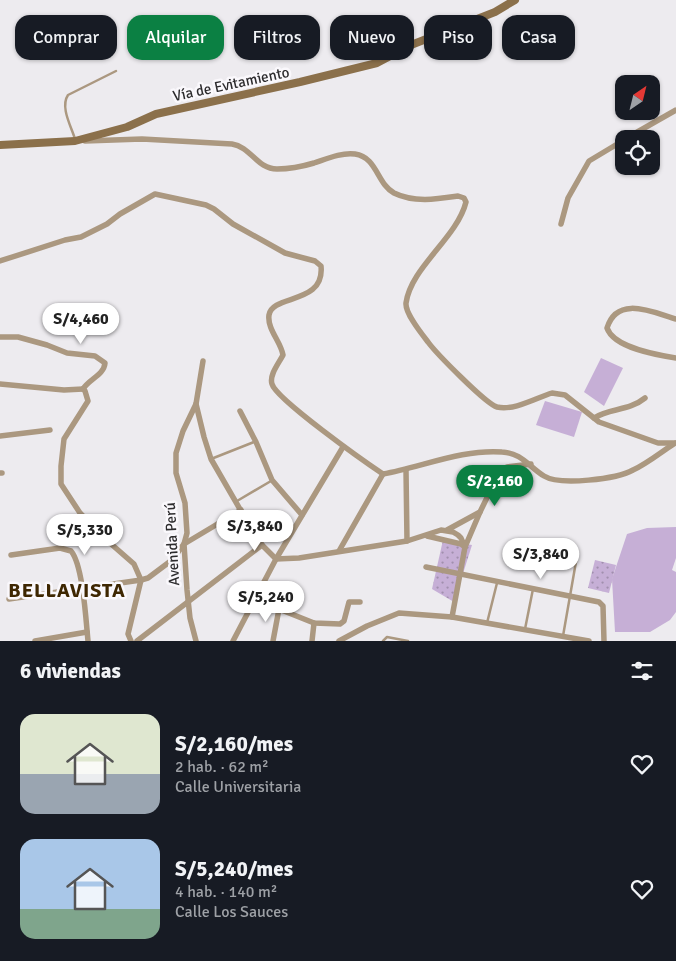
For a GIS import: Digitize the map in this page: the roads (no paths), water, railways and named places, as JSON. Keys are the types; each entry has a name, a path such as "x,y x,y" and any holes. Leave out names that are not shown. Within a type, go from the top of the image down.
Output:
{"main road":[{"name":"Vía de Evitamiento","path":"0,145 75,141 127,127 156,114 377,63 410,45 495,12 515,0"}],"street":[{"path":"641,130 676,110"},
{"path":"75,141 142,139 232,144 244,147 266,167 278,169 312,164 327,158 354,153 366,157 394,193 419,199 458,196 464,198 466,202 464,209 412,284 406,304 408,312 429,344 484,399 495,406 504,408 552,393 558,393 565,395 599,422 658,443 675,443"},
{"path":"561,224 568,198 589,161 615,145"},
{"path":"0,261 65,240 81,237 107,224 150,196 160,194 214,209 234,224 285,253 315,261 321,266 321,279 317,286 298,297 274,306 269,312 269,319 283,355 271,376 271,383 275,390 300,413 332,436 343,447 383,474 450,458 501,451 515,453 544,476 556,481 614,477 632,471 675,443"},
{"path":"676,319 636,308 628,308 615,314 606,328 609,333 624,345 676,358"},
{"path":"0,337 18,337 68,353 92,355 99,358 105,363 102,371 86,384 83,389"},
{"name":"Avenida Perú","path":"196,641 188,602 184,544 187,533 185,503 176,474 176,453 183,431 196,404 203,361"},
{"path":"0,384 64,390 83,389"},
{"path":"83,389 88,401 64,439 61,484 80,513 102,536 134,564 141,580 128,634 131,641"},
{"path":"594,418 602,414 628,408 645,398"},
{"path":"196,404 204,437 212,459 262,544 276,558 299,558 407,541 441,530 453,532 461,538 465,547"},
{"path":"240,411 272,480 302,515"},
{"path":"0,436 50,430"},
{"path":"233,641 276,558 343,447"},
{"path":"452,617 465,547 501,470 507,467 531,464"},
{"path":"406,470 407,541"},
{"path":"339,551 383,474"},
{"path":"8,599 148,578 172,560 184,544 241,510"},
{"path":"447,530 480,512"},
{"path":"427,536 461,544 465,547"},
{"path":"138,641 262,544"},
{"path":"11,555 60,548 68,549 75,557 82,588 88,641"},
{"path":"426,567 602,603 604,641"},
{"path":"252,603 280,609 314,623 340,624 344,621 349,602 360,602"},
{"path":"273,641 280,609"},
{"path":"340,641 367,626 399,613 487,622 589,641"},
{"path":"312,641 314,623"},
{"path":"35,641 87,632"}],"lane":[{"path":"75,141 65,110 66,97 68,94 116,71"},
{"path":"212,459 256,442"},
{"path":"236,502 272,480"},
{"path":"563,636 577,556"},
{"path":"487,622 497,582"},
{"path":"525,629 532,589"},
{"path":"383,641 387,637 408,641"}],"district":[{"name":"BELLAVISTA","path":"67,590"}]}
